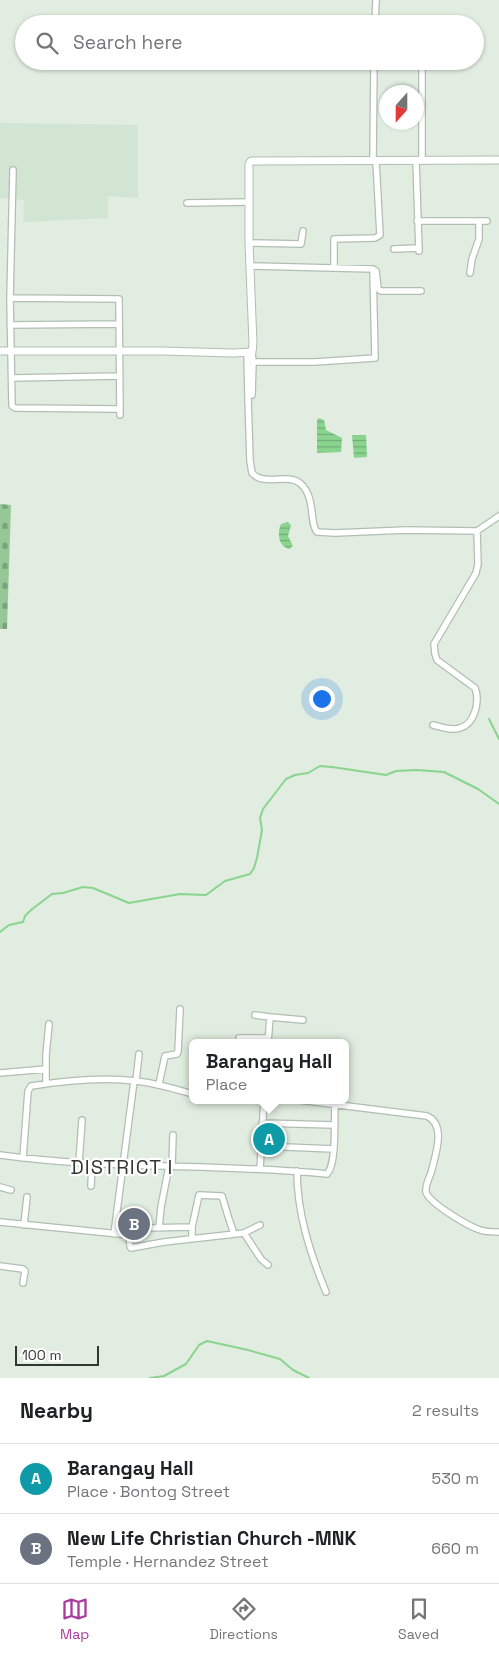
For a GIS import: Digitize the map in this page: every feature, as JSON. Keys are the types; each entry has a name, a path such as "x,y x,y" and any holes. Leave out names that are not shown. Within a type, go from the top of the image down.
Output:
{"street":[{"path":"375,15 376,1"},
{"path":"334,268 334,239 375,238 380,236 375,161 374,70"},
{"path":"394,249 419,249 417,221 422,70"},
{"path":"499,160 251,161 249,164 249,243 254,343 249,352 250,461 252,473 260,479 294,480 299,482 308,494 314,528 317,532 477,531 499,516"},
{"path":"10,298 117,298 120,301 120,412 15,408 12,406 10,298 12,170"},
{"path":"187,203 249,202"},
{"path":"417,221 487,221"},
{"path":"470,273 472,259 479,239 479,221"},
{"path":"249,243 301,244 303,231"},
{"path":"250,266 373,269"},
{"path":"373,269 376,271 378,289 381,291 421,291"},
{"path":"253,362 315,362 375,358 373,269"},
{"path":"10,325 119,324"},
{"path":"0,351 249,352"},
{"path":"249,352 253,362 250,396"},
{"path":"12,378 120,376"},
{"path":"432,725 448,729 460,728 468,724 475,711 478,695 475,688 437,660 434,644 476,573 478,564 477,531"},
{"path":"159,1084 165,1056 178,1053 180,1009"},
{"path":"255,1015 303,1020"},
{"path":"268,1039 270,1017"},
{"path":"46,1084 46,1046 49,1024"},
{"path":"239,1038 254,1039"},
{"path":"114,1234 140,1054"},
{"path":"0,1073 46,1068"},
{"path":"23,1158 28,1088 31,1086 135,1081 159,1084 189,1093"},
{"path":"260,1169 264,1104"},
{"path":"0,1155 124,1166 260,1169 327,1174 330,1170 334,1149 335,1104 427,1116 438,1126 438,1138 426,1188 430,1198 443,1209 478,1229 499,1232"},
{"path":"79,1163 82,1120"},
{"path":"262,1123 334,1125"},
{"path":"160,1228 161,1207 170,1166 173,1135"},
{"path":"261,1146 334,1149"},
{"path":"91,1186 92,1164"},
{"path":"297,1171 297,1192 306,1238 326,1292"},
{"path":"0,1187 11,1190"},
{"path":"192,1239 192,1227 198,1195 222,1196 234,1234"},
{"path":"24,1225 27,1197"},
{"path":"0,1222 129,1235 140,1233 144,1228 192,1227"},
{"path":"129,1235 131,1248 244,1233 260,1225"},
{"path":"244,1233 260,1259 268,1265"},
{"path":"0,1266 24,1269 23,1283"}],"shaded area":[{"path":"0,123 138,125 138,198 108,196 108,218 23,222 24,200 0,198"},
{"path":"319,418 324,420 326,430 342,438 341,452 317,453 317,420"},
{"path":"352,435 366,435 367,457 354,458"},
{"path":"288,522 291,525 288,536 293,546 289,549 283,545 279,535 281,524"}],"green space":[{"path":"0,504 11,505 7,629 0,629"}],"waterway":[{"path":"489,719 499,739"},
{"path":"0,932 9,925 23,922 25,916 31,910 52,894 83,887 93,888 129,903 180,894 206,895 225,881 250,874 257,858 262,830 260,818 263,809 286,779 308,773 320,766 386,775 396,771 444,772 478,789 499,804"},
{"path":"150,1378 164,1376 186,1364 199,1345 207,1341 280,1359 293,1370 309,1378"}],"place":[{"name":"Barangay Hall","path":"269,1139"},
{"name":"New Life Christian Church -MNK","path":"134,1224"}],"district":[{"name":"DISTRICT I","path":"122,1167"}]}
